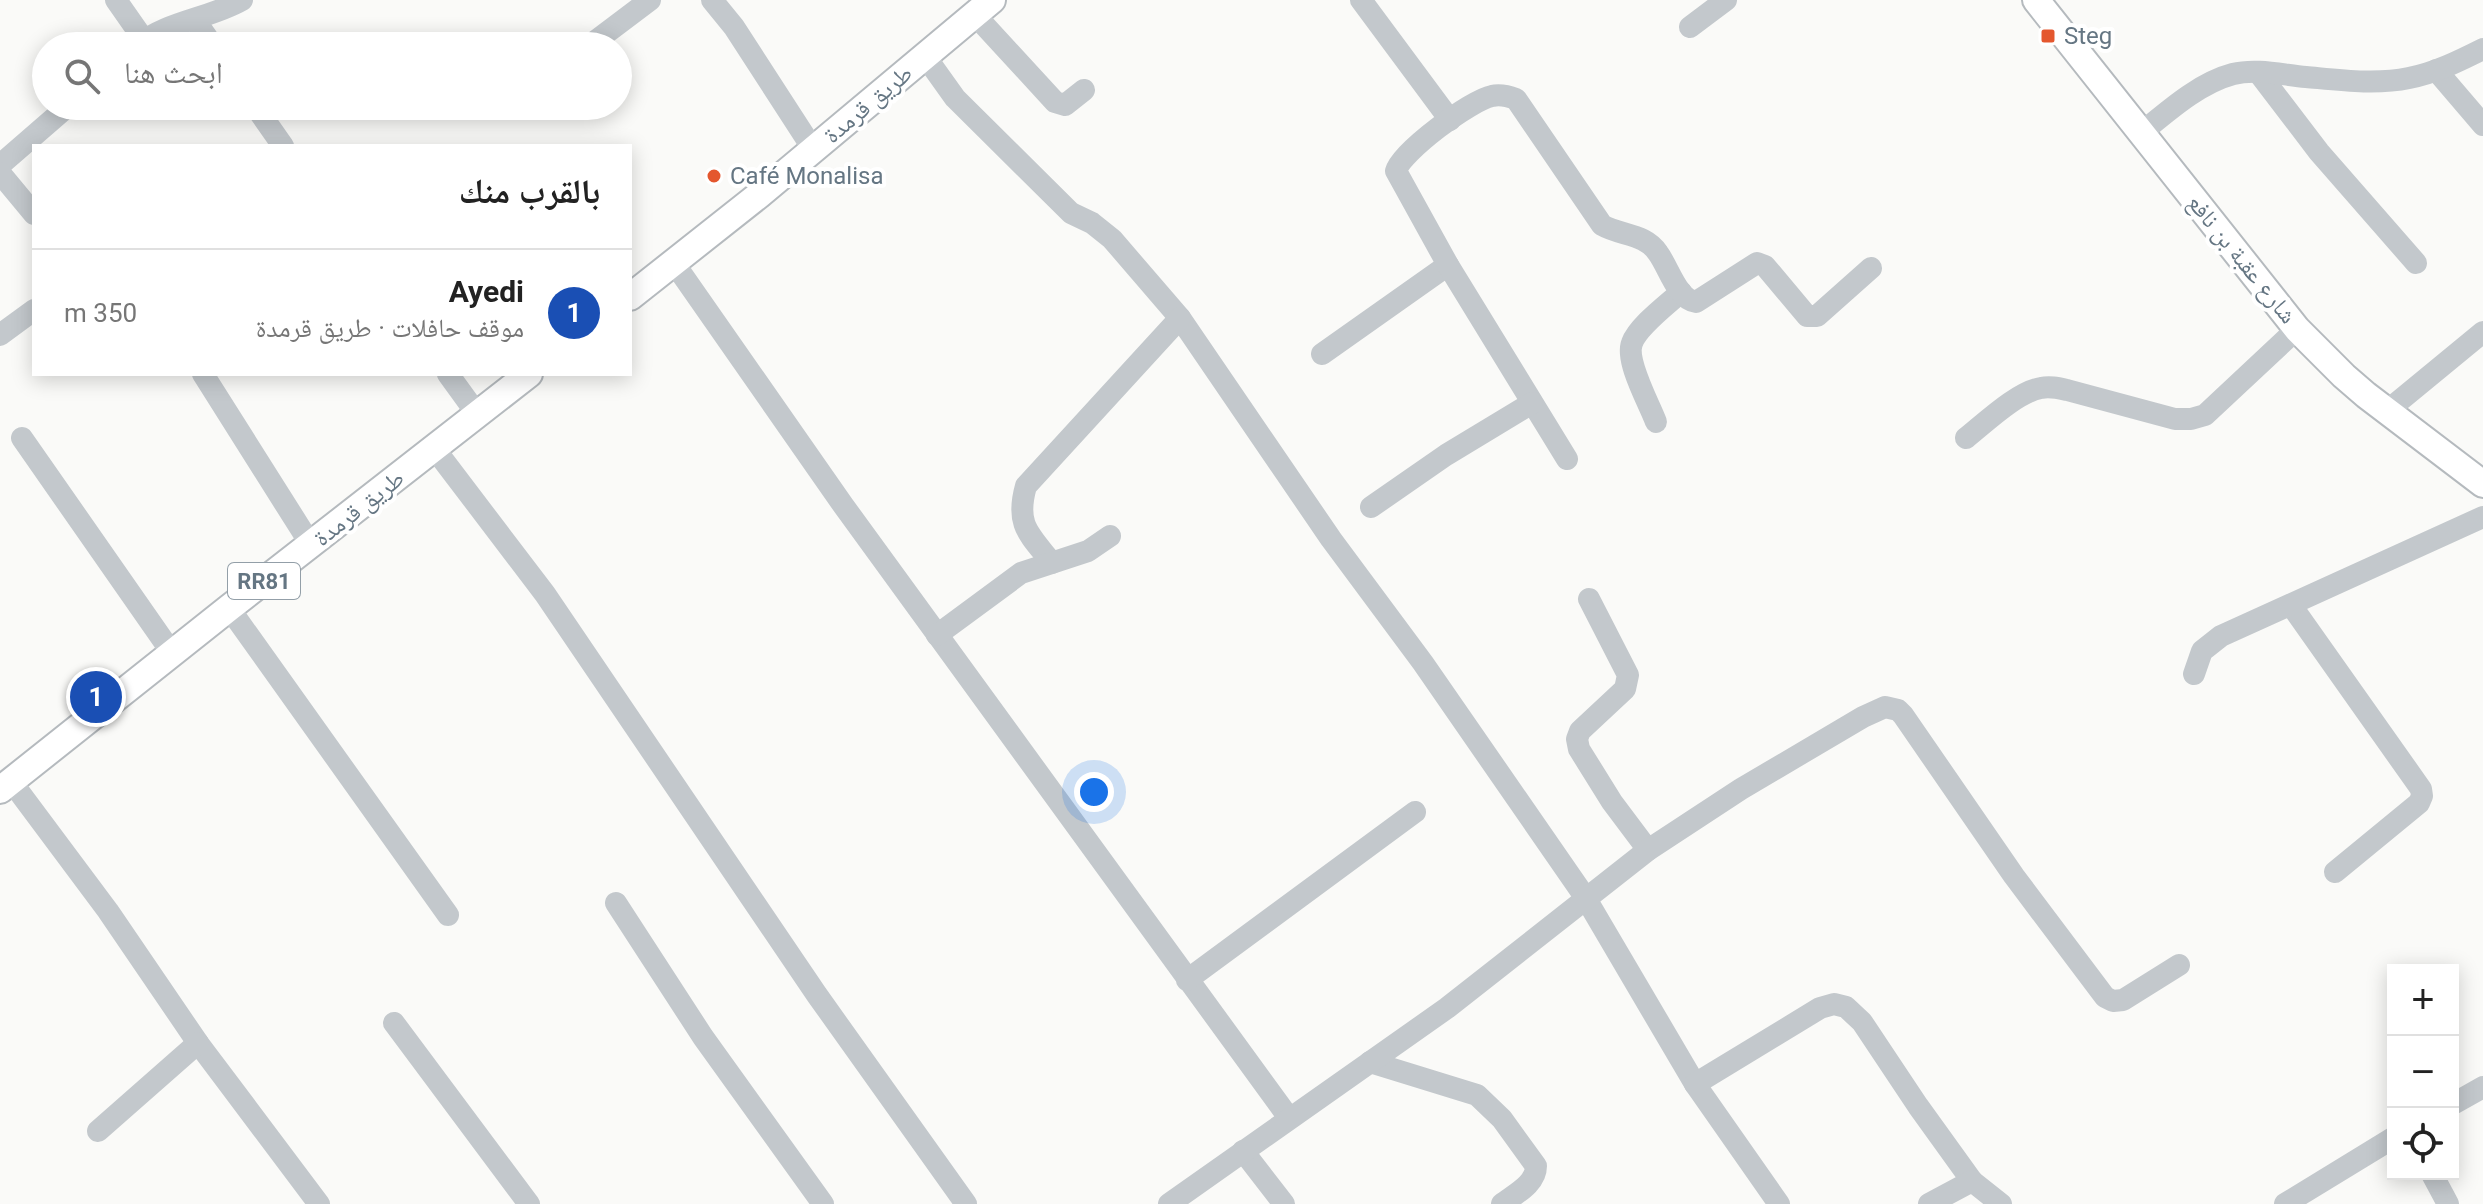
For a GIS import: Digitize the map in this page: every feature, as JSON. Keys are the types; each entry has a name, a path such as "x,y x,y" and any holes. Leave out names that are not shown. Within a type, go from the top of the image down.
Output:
{"main road":[{"name":"شارع عقبة بن نافع","path":"2036,0 2297,329 2344,376 2483,484"},
{"name":"طريق قرمدة","path":"632,295 984,8"},
{"name":"طريق قرمدة","path":"6,785 526,376"}],"street":[{"path":"116,0 135,32"},
{"path":"159,32 242,0"},
{"path":"608,32 650,0"},
{"path":"712,0 734,27 813,149"},
{"path":"1361,0 1450,120"},
{"path":"1690,27 1726,0"},
{"path":"984,8 1055,102 1065,105 1084,90"},
{"path":"195,20 203,32"},
{"path":"2141,133 2174,107 2233,74 2258,72 2368,81 2406,79 2436,70 2483,49"},
{"path":"925,56 955,98 1071,213 1092,223 1112,239 1180,318 1331,539 1423,663 1585,897 1695,1084 1779,1204"},
{"path":"2436,70 2483,125"},
{"path":"2258,72 2319,152 2416,263"},
{"path":"1567,459 1448,265 1396,171 1405,155 1483,99 1495,95 1516,99 1602,225 1649,242 1681,292 1691,302 1696,302 1757,263 1765,266 1807,316 1812,317 1817,316 1871,268"},
{"path":"0,165 52,120"},
{"path":"265,120 282,144"},
{"path":"0,173 32,212"},
{"path":"674,263 937,635 1289,1118"},
{"path":"1322,354 1448,265"},
{"path":"1656,422 1632,361 1632,343 1637,334 1681,292"},
{"path":"0,335 32,311"},
{"path":"1052,563 1024,527 1021,505 1026,486 1180,318"},
{"path":"1966,438 2023,395 2038,388 2067,390 2175,419 2205,415 2297,329"},
{"path":"2387,411 2483,332"},
{"path":"204,376 311,545"},
{"path":"449,376 477,414"},
{"path":"1371,507 1446,455 1532,403"},
{"path":"22,438 172,653"},
{"path":"434,448 545,594 817,995 966,1204"},
{"path":"2194,674 2197,659 2211,642 2483,517"},
{"path":"937,635 1008,581 1033,568 1088,551 1110,536"},
{"path":"1589,599 1628,675 1625,689 1580,731 1577,739 1579,749 1612,802 1648,850"},
{"path":"2291,605 2421,789 2419,803 2335,872"},
{"path":"229,608 448,915"},
{"path":"1169,1204 1447,1008 1648,850 1741,789 1880,709 1892,707 1903,715 2014,876 2105,997 2113,1001 2123,1000 2179,965"},
{"path":"6,785 108,911 198,1043 319,1204"},
{"path":"1187,980 1415,812"},
{"path":"616,903 703,1037 823,1204"},
{"path":"1695,1084 1820,1008 1834,1004 1846,1007 1862,1022 1972,1181 2001,1204"},
{"path":"394,1023 529,1204"},
{"path":"98,1131 198,1043"},
{"path":"1370,1062 1460,1088 1485,1101 1502,1119 1536,1166 1536,1174 1531,1181 1502,1204"},
{"path":"2459,1101 2483,1087"},
{"path":"2285,1204 2387,1142"},
{"path":"1243,1151 1284,1204"},
{"path":"2435,1180 2448,1204"},
{"path":"1929,1204 1972,1181"}],"place":[{"name":"Steg","path":"2048,36"},
{"name":"Café Monalisa","path":"714,176"},
{"name":"Ayedi","path":"96,697"}]}
